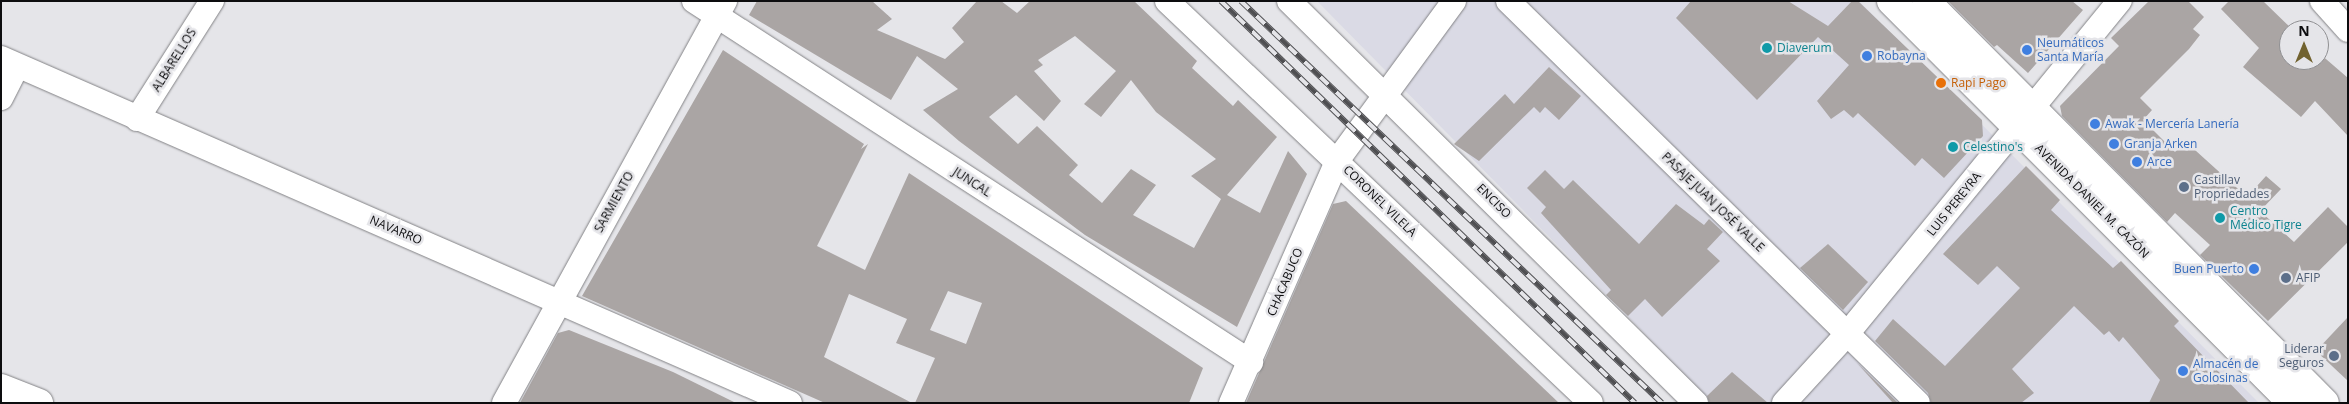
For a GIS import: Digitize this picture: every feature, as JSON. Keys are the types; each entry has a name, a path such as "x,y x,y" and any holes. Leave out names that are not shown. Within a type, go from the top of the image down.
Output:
{"main road":[{"name":"AVENIDA DANIEL M. CAZÓN","path":"1891,1 2026,117 2325,403"},
{"name":"AVENIDA DANIEL M. CAZÓN","path":"1926,1 2026,117 2292,403"},
{"path":"1,388 39,403"}],"street":[{"name":"ALBARELLOS","path":"137,119 212,1"},
{"name":"JUNCAL","path":"694,1 721,9 1251,362"},
{"name":"CORONEL VILELA","path":"1167,1 1591,403"},
{"name":"ENCISO","path":"1289,1 1384,92 1696,403"},
{"path":"1384,92 1454,1"},
{"name":"PASAJE JUAN JOSÉ VALLE","path":"1508,1 1918,403"},
{"name":"LUIS PEREYRA","path":"1784,403 1847,334 2120,1"},
{"path":"2322,1 2348,30"},
{"name":"SARMIENTO","path":"504,403 721,9"},
{"name":"NAVARRO","path":"9,62 137,119 560,300 790,403"},
{"path":"1,98 9,62"},
{"name":"CHACABUCO","path":"1231,403 1251,362 1337,161 1384,92"}],"shaded area":[{"path":"1317,1 1859,1 2259,403 1713,403"}],"building":[{"path":"757,1 872,1 892,19 877,30 945,59 964,42 952,28 977,1 1001,1 1017,13 1030,1 1134,1 1197,61 1192,68 1233,106 1238,100 1277,137 1227,195 1260,213 1288,151 1307,174 1237,327 1085,235 959,141 923,110 958,89 917,56 891,100 749,15","holes":["1075,36 1116,71 1084,104 1101,117 1131,80 1156,112 1216,159 1191,176 1221,199 1194,248 1133,215 1156,185 1131,169 1102,203 1069,175 1078,165 1037,126 1018,144 989,117 1016,95 1044,121 1061,101 1034,71 1043,65 1038,60"]},
{"path":"1691,1 1788,1 1828,26 1852,1 1858,1 1982,120 1983,136 1944,178 1922,158 1915,166 1858,113 1853,118 1844,110 1831,119 1817,101 1849,65 1818,37 1757,100 1676,18"},
{"path":"1948,1 2072,1 2083,10 2028,73 1997,45 1994,47"},
{"path":"2149,1 2188,1 2204,17 2193,29 2200,35 2189,49 2140,98 2152,110 2143,120 2175,152 2185,141 2247,197 2266,176 2281,189 2260,211 2294,242 2328,207 2348,227 2348,242 2268,321 2200,255 2210,245 2175,213 2167,222 2062,116 2060,106 2119,46 2111,38"},
{"path":"2229,1 2263,1 2283,20 2279,20 2279,70 2329,70 2329,62 2348,78 2348,136 2315,101 2301,117 2243,67 2259,48 2221,9"},
{"path":"723,50 864,144 861,149 868,144 817,246 865,270 909,173 1203,368 1189,403 915,403 935,358 896,343 907,319 849,294 824,357 912,403 825,403 582,296","holes":["948,291 982,303 966,344 930,330"]},
{"path":"1549,67 1581,96 1559,120 1545,107 1540,113 1534,107 1479,161 1454,144 1505,94 1514,104"},
{"path":"2026,166 2060,200 2051,210 2113,268 2121,261 2179,321 2174,326 2249,403 2149,403 2160,380 2123,337 2119,342 2109,331 2104,335 2074,306 2012,369 2034,393 2021,403 1931,403 1928,393 1875,341 1893,319 1945,366 2020,288 1997,266 1978,285 1943,254"},
{"path":"1545,170 1564,189 1573,180 1639,244 1676,204 1704,225 1709,219 1723,232 1707,249 1720,261 1662,317 1645,299 1628,316 1606,295 1611,290 1541,213 1546,207 1527,188"},
{"path":"1346,201 1559,403 1246,403 1333,204"},
{"path":"1828,244 1868,282 1843,310 1800,268"},
{"name":"Liderar Seguros","path":"2348,317 2348,381 2316,351"},
{"path":"569,330 673,372 736,403 520,403 558,333"},
{"path":"1857,363 1898,403 1893,403"},
{"path":"1732,372 1768,403 1709,403 1707,396"}],"railway":[{"path":"1221,1 1635,403"},
{"path":"1241,1 1662,403"}],"place":[{"name":"Diaverum","path":"1767,48"},
{"name":"Neumáticos Santa María","path":"2027,50"},
{"name":"Robayna","path":"1867,56"},
{"name":"Rapi Pago","path":"1941,83"},
{"name":"Awak - Mercería Lanería","path":"2095,124"},
{"name":"Granja Arken","path":"2114,144"},
{"name":"Celestino's","path":"1953,147"},
{"name":"Arce","path":"2137,162"},
{"name":"Castillav Propriedades","path":"2184,187"},
{"name":"Centro Médico Tigre","path":"2220,218"},
{"name":"Buen Puerto","path":"2254,269"},
{"name":"AFIP","path":"2286,278"},
{"name":"Liderar Seguros","path":"2334,356"},
{"name":"Almacén de Golosinas","path":"2183,371"}]}
